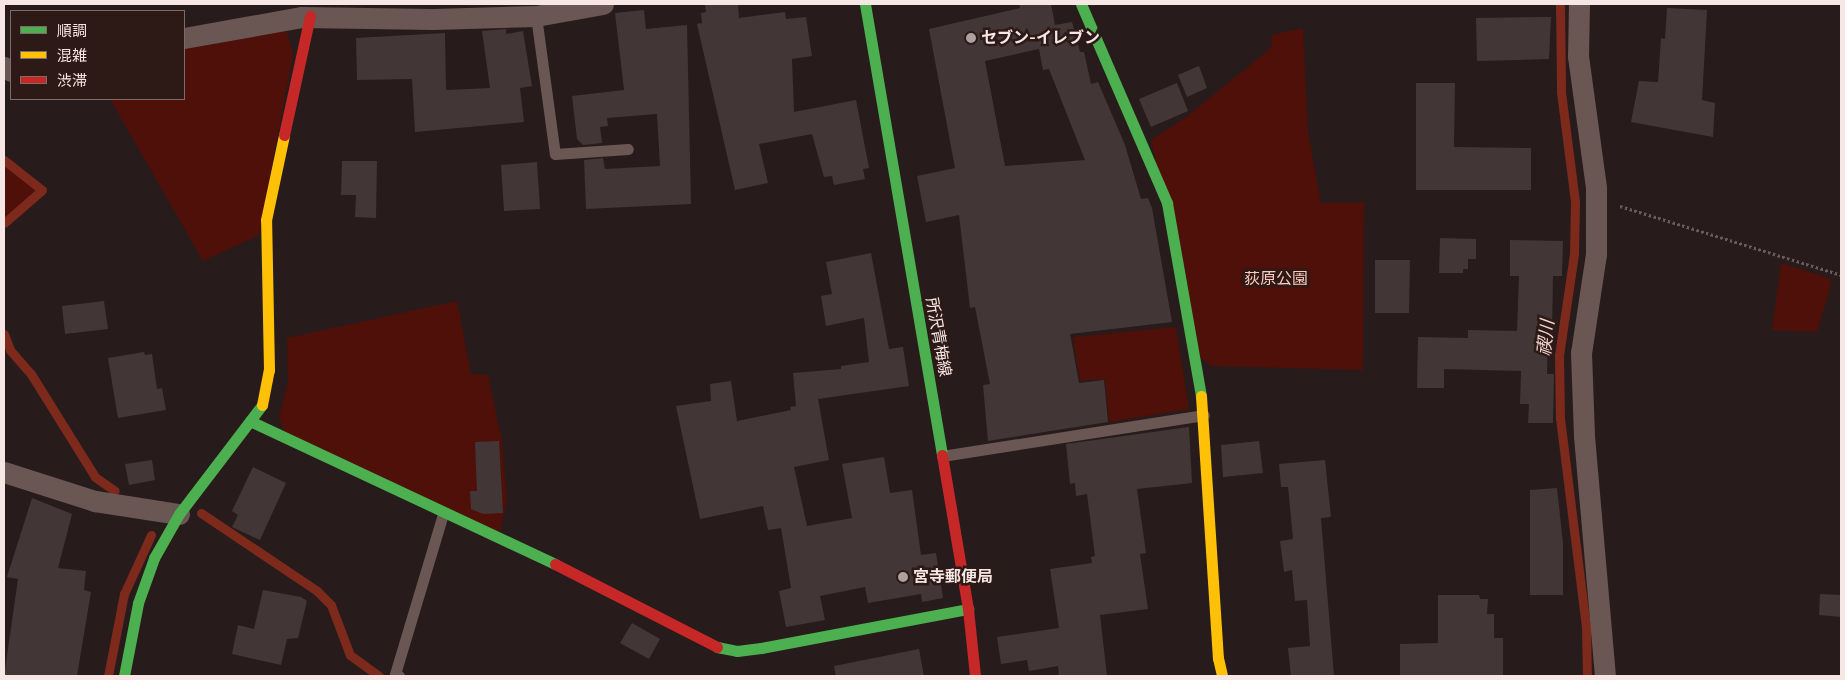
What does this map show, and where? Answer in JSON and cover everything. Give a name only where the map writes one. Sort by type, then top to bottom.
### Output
[{"type":"street","points":[[185,38],[304,12],[433,19],[536,16],[603,4]]},
{"type":"street","name":"所沢青梅線","points":[[865,4],[968,609],[975,676]]},
{"type":"street","points":[[1081,4],[1167,203],[1204,416],[1218,658],[1222,676]]},
{"type":"street","points":[[1579,4],[1578,56],[1596,188],[1596,254],[1581,353],[1584,436],[1605,676]]},
{"type":"street","points":[[124,676],[138,603],[154,558],[179,514],[263,404],[269,370],[266,220],[304,12]]},
{"type":"street","points":[[250,421],[443,514],[529,551],[712,646],[737,651],[761,648],[968,609]]},
{"type":"street","points":[[4,472],[95,502],[179,514]]},
{"type":"lane","points":[[536,16],[555,154],[628,149]]},
{"type":"lane","points":[[942,456],[1204,416]]},
{"type":"lane","points":[[398,676],[396,674],[443,514]]},
{"type":"path","points":[[1596,188],[1618,206],[1841,275]]},
{"type":"green space","name":"荻原公園","points":[[1303,28],[1308,132],[1321,203],[1364,202],[1363,370],[1211,366],[1201,358],[1151,140],[1185,118],[1271,48],[1272,35]]},
{"type":"green space","points":[[286,29],[293,54],[259,235],[203,261],[111,100],[185,100],[185,49]]},
{"type":"green space","points":[[4,164],[41,193],[4,223]]},
{"type":"green space","points":[[1781,263],[1829,278],[1831,285],[1817,332],[1772,330]]},
{"type":"green space","points":[[457,301],[471,374],[488,375],[502,441],[507,501],[499,533],[284,431],[279,417],[288,382],[287,338]]},
{"type":"green space","points":[[1176,327],[1189,409],[1109,422],[1105,379],[1080,381],[1073,337]]},
{"type":"building","points":[[705,4],[738,4],[739,18],[785,12],[786,19],[806,17],[812,56],[792,59],[794,112],[856,100],[869,168],[863,169],[865,179],[834,185],[832,176],[824,177],[812,134],[759,144],[768,183],[735,190],[697,24],[702,23],[701,13],[706,12]]},
{"type":"building","points":[[1019,4],[1051,4],[1055,25],[1072,22],[1080,52],[1084,52],[1091,84],[1098,82],[1125,145],[1141,199],[1148,198],[1152,208],[1172,322],[1070,334],[1079,383],[1104,380],[1108,422],[988,441],[983,385],[990,384],[975,307],[970,308],[959,215],[926,222],[917,176],[955,168],[929,29],[1020,8]],"holes":[[[1039,49],[1043,70],[1049,69],[1085,160],[1005,166],[985,61]]]},
{"type":"building","points":[[1667,8],[1707,10],[1702,100],[1715,103],[1713,137],[1631,122],[1639,81],[1658,82],[1661,38],[1665,39]]},
{"type":"building","points":[[644,10],[646,29],[687,25],[691,204],[586,209],[584,160],[603,158],[605,169],[660,166],[657,114],[607,118],[608,126],[600,127],[602,143],[583,145],[577,139],[572,96],[624,90],[615,13]]},
{"type":"building","points":[[1551,17],[1549,59],[1477,61],[1476,18]]},
{"type":"building","points":[[506,29],[506,34],[523,31],[532,86],[520,88],[524,122],[415,132],[412,79],[357,80],[356,38],[445,33],[446,90],[490,88],[482,31]]},
{"type":"building","points":[[1199,66],[1207,88],[1187,97],[1178,75]]},
{"type":"building","points":[[1177,83],[1188,111],[1151,127],[1139,99]]},
{"type":"building","points":[[1416,83],[1455,83],[1454,147],[1531,148],[1531,190],[1416,190]]},
{"type":"building","points":[[342,161],[377,161],[376,218],[355,217],[356,195],[341,195]]},
{"type":"building","points":[[537,162],[540,209],[504,211],[501,165]]},
{"type":"building","points":[[1440,238],[1476,239],[1476,259],[1468,259],[1468,269],[1463,269],[1463,273],[1439,273]]},
{"type":"building","points":[[1510,240],[1563,241],[1562,276],[1553,276],[1552,331],[1548,330],[1547,374],[1554,374],[1553,423],[1528,423],[1529,404],[1520,404],[1521,371],[1444,369],[1444,388],[1417,388],[1418,337],[1468,338],[1468,330],[1517,331],[1519,276],[1510,276]]},
{"type":"building","points":[[871,253],[889,349],[903,347],[909,386],[818,399],[829,460],[794,467],[807,526],[852,518],[842,464],[884,457],[890,493],[912,490],[921,555],[936,553],[943,598],[922,602],[921,594],[868,603],[865,587],[820,596],[825,620],[786,627],[779,591],[791,588],[781,528],[768,530],[763,506],[700,519],[676,406],[711,401],[710,384],[731,381],[737,421],[791,410],[790,407],[796,406],[793,373],[841,369],[841,366],[869,362],[864,318],[826,326],[821,296],[832,294],[826,262]]},
{"type":"building","points":[[1375,260],[1410,260],[1409,313],[1375,313]]},
{"type":"building","points":[[104,301],[108,329],[65,334],[62,306]]},
{"type":"building","points":[[144,352],[145,355],[152,354],[157,389],[162,388],[166,410],[118,418],[108,358]]},
{"type":"building","points":[[1189,427],[1192,483],[1137,489],[1146,553],[1140,554],[1148,609],[1100,615],[1107,676],[1059,676],[1058,666],[1029,671],[1027,660],[1001,664],[997,637],[1059,628],[1050,569],[1092,563],[1091,557],[1095,556],[1087,494],[1076,496],[1075,483],[1070,484],[1066,444]]},
{"type":"building","points":[[499,441],[503,513],[483,514],[471,509],[470,491],[477,491],[475,442]]},
{"type":"building","points":[[1259,441],[1263,473],[1223,477],[1221,445]]},
{"type":"building","points":[[152,460],[155,480],[129,485],[125,464]]},
{"type":"building","points":[[1325,460],[1331,517],[1321,518],[1334,676],[1291,676],[1288,648],[1310,646],[1307,600],[1295,601],[1292,570],[1284,572],[1280,541],[1293,539],[1288,487],[1281,487],[1279,464]]},
{"type":"building","points":[[253,467],[286,483],[260,540],[232,527],[238,515],[232,511]]},
{"type":"building","points":[[1557,488],[1563,543],[1563,595],[1530,595],[1530,490]]},
{"type":"building","points":[[32,498],[72,514],[58,568],[86,571],[84,590],[91,592],[77,676],[4,676],[18,579],[7,577]]},
{"type":"building","points":[[263,590],[301,597],[307,601],[298,638],[287,639],[281,665],[232,654],[238,625],[254,629]]},
{"type":"building","points":[[1820,594],[1841,595],[1841,617],[1819,615]]},
{"type":"building","points":[[1438,595],[1479,595],[1480,599],[1488,599],[1487,614],[1494,614],[1494,638],[1503,638],[1503,676],[1400,676],[1400,644],[1438,643]]},
{"type":"building","points":[[632,623],[660,639],[649,659],[620,643]]},
{"type":"building","points":[[919,649],[924,676],[836,676],[834,666]]},
{"type":"waterway","name":"禊川","points":[[1560,4],[1561,92],[1575,202],[1574,254],[1559,355],[1560,418],[1586,626],[1587,676]]},
{"type":"waterway","points":[[4,160],[42,190],[4,223]]},
{"type":"waterway","points":[[4,334],[10,350],[31,374],[95,477],[115,491]]},
{"type":"waterway","points":[[201,513],[317,591],[331,605],[350,655],[379,676]]},
{"type":"waterway","points":[[108,676],[124,594],[151,535]]},
{"type":"traffic: fast","points":[[865,4],[942,455]]},
{"type":"traffic: fast","points":[[1081,4],[1167,203],[1201,396]]},
{"type":"traffic: fast","points":[[124,676],[138,603],[154,558],[179,514],[262,405]]},
{"type":"traffic: fast","points":[[250,421],[555,564]]},
{"type":"traffic: fast","points":[[717,647],[737,651],[761,648],[968,609]]},
{"type":"traffic: slow","points":[[262,405],[269,370],[266,220],[284,135]]},
{"type":"traffic: slow","points":[[1201,396],[1218,658],[1222,676]]},
{"type":"traffic: jam","points":[[284,135],[310,16]]},
{"type":"traffic: jam","points":[[942,455],[968,609],[975,676]]},
{"type":"traffic: jam","points":[[555,564],[717,647]]},
{"type":"place","name":"セブン-イレブン","points":[[971,38]]},
{"type":"place","name":"宮寺郵便局","points":[[903,577]]}]
